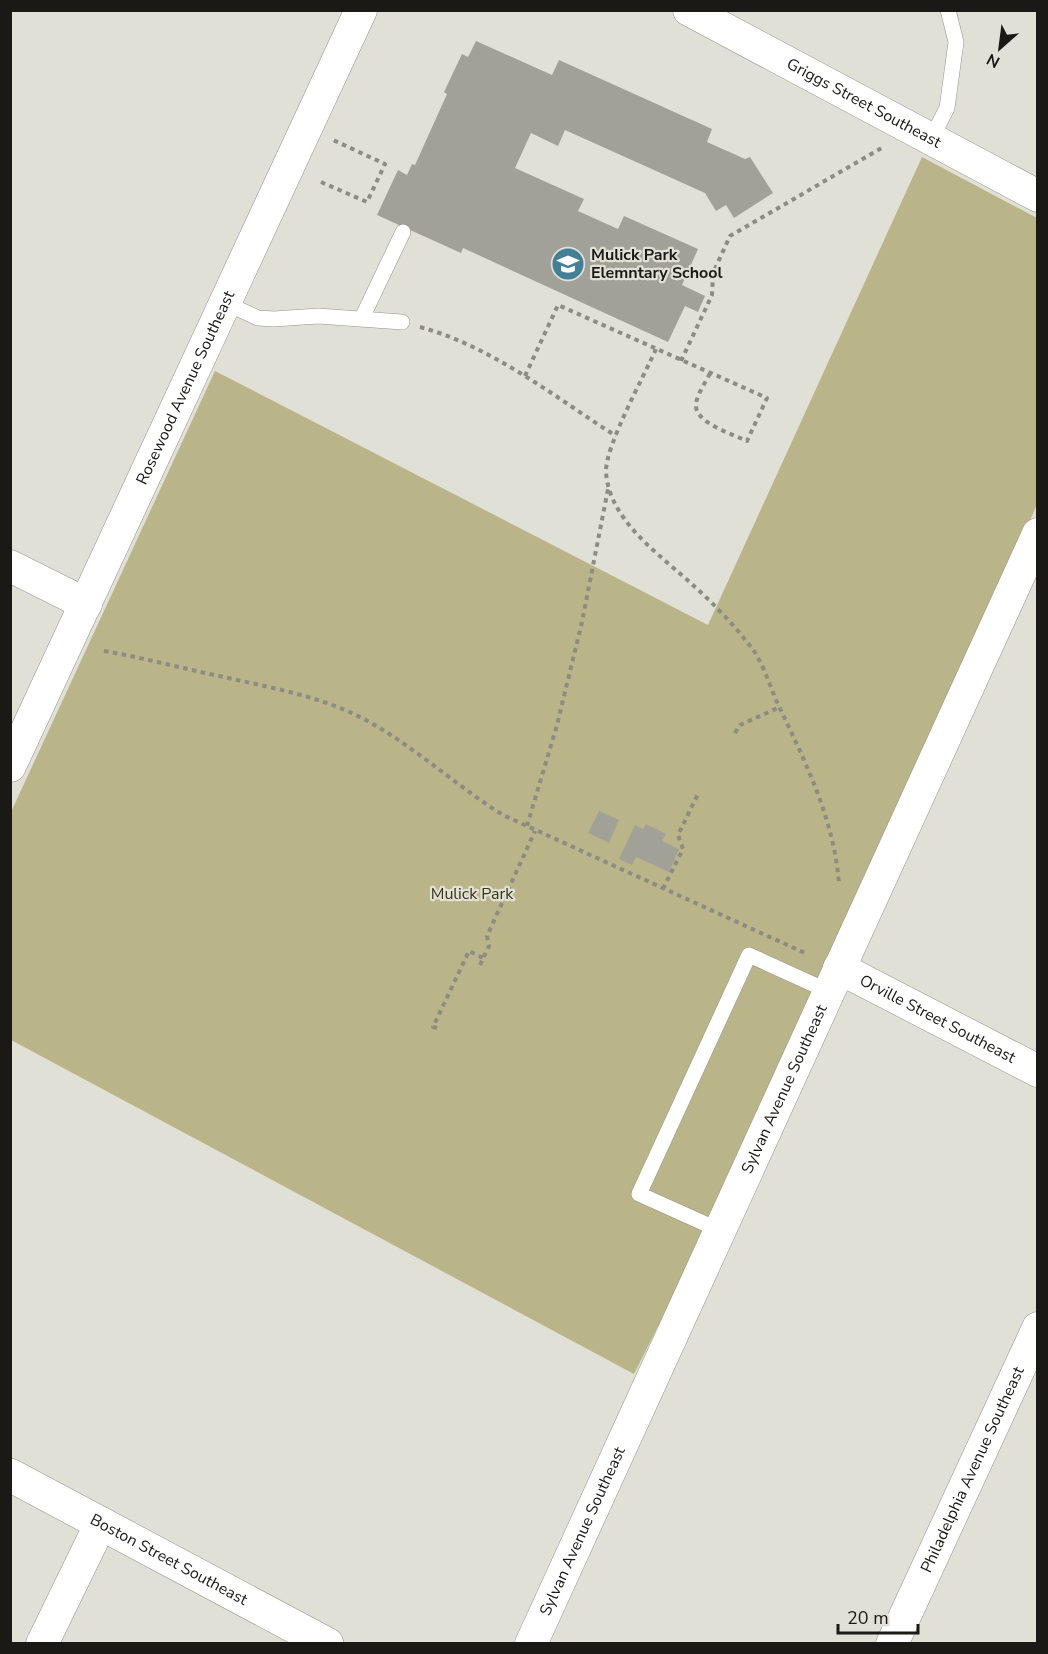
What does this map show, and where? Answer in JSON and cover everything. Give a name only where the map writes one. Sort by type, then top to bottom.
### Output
[{"type":"street","name":"Rosewood Avenue Southeast","points":[[10,766],[360,10]]},
{"type":"street","name":"Griggs Street Southeast","points":[[689,10],[1038,196]]},
{"type":"street","name":"Sylvan Avenue Southeast","points":[[531,1644],[1038,534]]},
{"type":"street","points":[[10,566],[86,604]]},
{"type":"street","name":"Orville Street Southeast","points":[[833,979],[1038,1071]]},
{"type":"street","name":"Philadelphia Avenue Southeast","points":[[892,1644],[1038,1328]]},
{"type":"street","name":"Boston Street Southeast","points":[[10,1475],[327,1644]]},
{"type":"street","points":[[42,1644],[101,1523]]},
{"type":"lane","points":[[931,139],[947,108],[956,42],[948,10]]},
{"type":"lane","points":[[362,318],[403,232]]},
{"type":"lane","points":[[225,303],[258,318],[362,318],[402,322]]},
{"type":"lane","points":[[719,1230],[639,1194],[749,955],[833,979]]},
{"type":"path","points":[[681,361],[712,295],[713,273],[730,236],[891,142],[901,124]]},
{"type":"path","points":[[306,128],[385,164],[367,202],[321,182]]},
{"type":"path","points":[[525,376],[558,305],[767,398],[747,441],[705,421],[698,414],[696,404],[710,373]]},
{"type":"path","points":[[402,322],[432,330],[465,343],[525,376],[616,436]]},
{"type":"path","points":[[656,349],[609,450],[606,470],[609,487],[617,507],[628,524],[698,589],[753,649],[813,780],[830,828],[837,857],[839,884]]},
{"type":"path","points":[[527,826],[557,725],[582,622],[609,487]]},
{"type":"path","points":[[104,651],[143,657],[272,687],[331,705],[363,719],[412,748],[474,797],[503,815],[807,954]]},
{"type":"path","points":[[735,733],[740,725],[780,707]]},
{"type":"path","points":[[663,889],[682,849],[678,835],[699,792]]},
{"type":"path","points":[[480,965],[489,946],[487,936],[535,831]]},
{"type":"path","points":[[437,1028],[433,1027],[469,951],[483,958]]},
{"type":"green space","name":"Mulick Park","points":[[922,157],[1037,218],[1037,504],[855,934],[634,1374],[11,1040],[11,812],[215,371],[708,625]]},
{"type":"building","points":[[476,41],[552,75],[559,60],[712,129],[707,142],[745,159],[750,157],[773,193],[734,218],[726,205],[716,211],[705,193],[565,130],[558,146],[531,133],[515,168],[584,199],[578,211],[618,229],[624,216],[698,249],[682,285],[705,296],[698,312],[685,306],[668,342],[463,248],[461,253],[377,215],[398,170],[407,175],[412,164],[415,165],[462,54],[468,57]]},
{"type":"building","points":[[599,811],[619,820],[609,843],[588,833]]},
{"type":"building","points":[[646,824],[666,834],[662,841],[679,849],[669,872],[636,857],[632,865],[619,859],[635,825],[643,829]]},
{"type":"place","name":"Mulick Park Elemntary School","points":[[568,264]]}]
